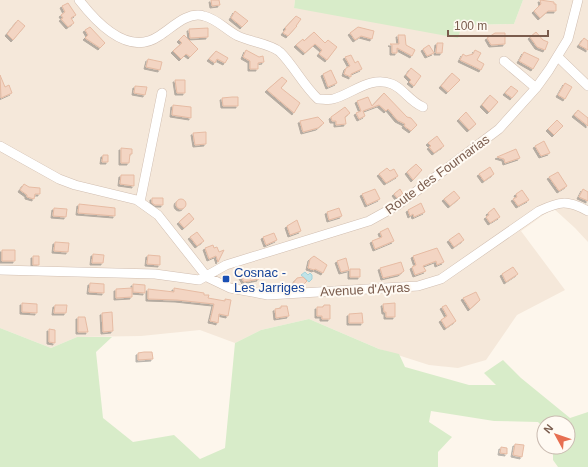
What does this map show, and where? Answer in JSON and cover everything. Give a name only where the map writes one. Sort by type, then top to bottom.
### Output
[{"type":"street","points":[[79,0],[104,28],[118,37],[144,41],[158,38],[180,20],[192,16],[203,15],[215,20],[236,35],[255,43],[272,46],[280,53],[308,90],[318,99],[333,99],[364,85],[381,81],[393,84],[413,103],[423,107]]},
{"type":"street","name":"Route des Fournarias","points":[[207,277],[212,271],[226,265],[369,221],[398,205],[499,129],[536,88],[558,57],[568,39],[578,0]]},
{"type":"street","points":[[558,57],[588,86]]},
{"type":"street","points":[[504,62],[536,88]]},
{"type":"street","points":[[140,202],[162,93]]},
{"type":"street","points":[[0,146],[59,179],[74,185],[137,200],[158,215],[207,277]]},
{"type":"street","name":"Avenue d'Ayras","points":[[0,270],[155,274],[199,280],[207,277],[230,288],[268,295],[418,286],[441,279],[539,211],[550,206],[560,203],[573,203],[588,211]]},
{"type":"shaded area","points":[[0,0],[295,0],[294,8],[462,25],[514,24],[523,0],[588,0],[588,242],[553,208],[521,231],[565,290],[517,315],[486,360],[458,368],[429,365],[379,349],[309,319],[261,330],[235,343],[200,330],[141,336],[77,337],[51,348],[0,328]]},
{"type":"green space","points":[[295,0],[523,0],[514,24],[462,25],[458,38],[294,8]]},
{"type":"green space","points":[[309,319],[379,349],[399,354],[405,367],[469,385],[496,385],[484,373],[503,360],[521,378],[566,415],[536,415],[536,422],[494,421],[431,411],[429,422],[452,437],[438,452],[438,467],[0,467],[0,328],[51,348],[77,337],[112,337],[96,352],[103,418],[133,442],[174,435],[200,459],[225,448],[235,343],[261,330]]},
{"type":"green space","points":[[588,412],[588,467],[558,467],[553,460],[553,455],[576,455],[576,416]]},
{"type":"water","points":[[305,272],[308,275],[310,273],[312,275],[312,279],[309,282],[301,275]]},
{"type":"building","points":[[211,0],[219,0],[220,5],[212,6]]},
{"type":"building","points":[[540,0],[554,2],[554,4],[556,4],[556,11],[548,11],[540,18],[534,11],[541,4]]},
{"type":"building","points":[[68,3],[76,15],[71,18],[74,23],[68,27],[61,19],[63,18],[61,15],[65,12],[62,6]]},
{"type":"building","points":[[235,11],[248,21],[242,27],[231,18]]},
{"type":"building","points":[[296,16],[301,19],[288,36],[283,33],[286,29],[285,28]]},
{"type":"building","points":[[18,20],[25,26],[13,40],[7,34]]},
{"type":"building","points":[[90,27],[105,43],[100,48],[85,38],[88,35],[85,30]]},
{"type":"building","points":[[358,27],[374,31],[372,39],[361,36],[355,40],[350,33]]},
{"type":"building","points":[[208,28],[208,37],[190,38],[189,29]]},
{"type":"building","points":[[314,32],[325,43],[328,40],[337,47],[327,60],[319,54],[322,50],[315,44],[305,53],[296,45],[303,39],[304,41]]},
{"type":"building","points":[[536,32],[543,40],[548,42],[545,50],[537,47],[530,37]]},
{"type":"building","points":[[495,33],[505,33],[505,44],[491,45],[487,38]]},
{"type":"building","points":[[184,35],[198,49],[190,57],[186,54],[181,59],[173,51],[182,43],[179,40]]},
{"type":"building","points":[[398,35],[405,35],[406,45],[415,50],[412,56],[397,48],[397,53],[392,53],[392,45],[390,44],[399,44]]},
{"type":"building","points":[[584,38],[588,41],[588,50],[579,45]]},
{"type":"building","points":[[437,43],[443,43],[442,53],[436,53]]},
{"type":"building","points":[[429,45],[434,53],[427,56],[423,49]]},
{"type":"building","points":[[246,50],[259,57],[263,56],[264,62],[258,63],[258,69],[250,69],[250,61],[243,57]]},
{"type":"building","points":[[475,50],[481,53],[477,60],[484,64],[481,70],[460,60],[463,54],[466,56],[473,54]]},
{"type":"building","points":[[216,51],[228,58],[225,63],[217,59],[215,63],[209,59]]},
{"type":"building","points":[[524,52],[539,59],[533,69],[519,61]]},
{"type":"building","points":[[351,55],[355,63],[358,61],[362,69],[351,74],[351,77],[344,74],[346,68],[350,66],[345,57]]},
{"type":"building","points":[[148,59],[162,62],[160,70],[146,67]]},
{"type":"building","points":[[411,68],[421,76],[414,86],[409,82],[411,80],[406,75]]},
{"type":"building","points":[[331,70],[337,83],[328,87],[323,74]]},
{"type":"building","points":[[452,73],[460,80],[448,92],[441,86]]},
{"type":"building","points":[[0,75],[5,87],[9,85],[12,93],[1,98]]},
{"type":"building","points":[[282,77],[287,81],[281,88],[300,103],[294,113],[267,90]]},
{"type":"building","points":[[175,80],[185,80],[185,93],[177,93]]},
{"type":"building","points":[[565,83],[572,87],[565,99],[558,95]]},
{"type":"building","points":[[135,86],[147,87],[145,95],[134,93]]},
{"type":"building","points":[[511,86],[518,91],[512,98],[505,93]]},
{"type":"building","points":[[384,93],[407,117],[411,118],[417,125],[411,131],[404,126],[405,124],[397,120],[388,109],[386,111],[379,105],[363,111],[365,116],[359,119],[356,113],[361,111],[357,101],[368,97],[372,106]]},
{"type":"building","points":[[490,95],[498,102],[489,112],[482,105]]},
{"type":"building","points":[[238,97],[238,106],[223,106],[222,98]]},
{"type":"building","points":[[173,105],[191,107],[191,118],[172,115]]},
{"type":"building","points":[[345,107],[350,113],[345,117],[346,124],[336,125],[336,121],[332,121],[331,117]]},
{"type":"building","points":[[578,110],[588,118],[588,126],[574,115]]},
{"type":"building","points":[[466,112],[476,124],[469,130],[459,119]]},
{"type":"building","points":[[318,117],[324,123],[318,128],[303,132],[300,121]]},
{"type":"building","points":[[557,120],[563,126],[554,135],[548,129]]},
{"type":"building","points":[[206,132],[206,144],[195,145],[193,133]]},
{"type":"building","points":[[437,136],[444,146],[434,153],[429,147],[431,146],[428,143]]},
{"type":"building","points":[[544,141],[550,153],[541,156],[535,146]]},
{"type":"building","points":[[121,148],[132,149],[129,163],[121,163]]},
{"type":"building","points":[[516,149],[520,158],[505,163],[504,159],[497,157]]},
{"type":"building","points":[[103,155],[108,155],[108,162],[102,162]]},
{"type":"building","points":[[416,164],[422,170],[413,180],[407,172]]},
{"type":"building","points":[[490,167],[494,174],[484,181],[479,174]]},
{"type":"building","points":[[387,168],[390,171],[394,169],[398,176],[386,183],[379,174]]},
{"type":"building","points":[[558,172],[567,186],[559,191],[549,177]]},
{"type":"building","points":[[121,175],[134,175],[134,186],[120,184]]},
{"type":"building","points":[[24,184],[29,187],[40,188],[40,194],[35,194],[34,199],[27,197],[27,195],[20,190]]},
{"type":"building","points":[[375,189],[380,199],[367,205],[362,194]]},
{"type":"building","points":[[400,189],[403,194],[397,198],[394,194]]},
{"type":"building","points":[[583,189],[588,192],[588,201],[579,197]]},
{"type":"building","points":[[522,190],[529,200],[518,206],[513,199],[517,197],[516,194]]},
{"type":"building","points":[[454,191],[460,198],[450,206],[444,199]]},
{"type":"building","points":[[152,198],[163,198],[163,205],[155,205],[152,203]]},
{"type":"building","points":[[179,199],[183,199],[185,200],[185,208],[179,209],[176,206],[176,202]]},
{"type":"building","points":[[421,203],[425,212],[414,217],[413,214],[410,216],[408,210]]},
{"type":"building","points":[[79,204],[115,208],[115,216],[78,213]]},
{"type":"building","points":[[54,208],[67,209],[66,217],[53,216]]},
{"type":"building","points":[[339,208],[342,216],[329,220],[327,212]]},
{"type":"building","points":[[494,208],[500,217],[490,223],[486,217]]},
{"type":"building","points":[[189,213],[194,219],[184,228],[179,222]]},
{"type":"building","points":[[297,220],[301,231],[290,235],[287,226]]},
{"type":"building","points":[[388,228],[394,241],[375,249],[372,241],[382,237],[380,232]]},
{"type":"building","points":[[197,232],[204,241],[197,246],[190,237]]},
{"type":"building","points":[[274,233],[277,240],[266,245],[263,237]]},
{"type":"building","points":[[459,233],[464,240],[454,247],[449,240]]},
{"type":"building","points":[[55,242],[69,243],[68,252],[54,251]]},
{"type":"building","points":[[213,245],[214,248],[217,247],[219,252],[224,250],[218,262],[216,256],[209,259],[205,248]]},
{"type":"building","points":[[437,248],[444,262],[437,265],[436,261],[423,266],[426,271],[415,275],[412,267],[416,265],[413,256]]},
{"type":"building","points":[[2,250],[15,250],[15,261],[2,261]]},
{"type":"building","points":[[93,254],[104,255],[103,263],[92,263]]},
{"type":"building","points":[[148,255],[160,256],[160,265],[147,264]]},
{"type":"building","points":[[33,256],[39,256],[39,265],[33,265]]},
{"type":"building","points":[[314,256],[327,265],[323,273],[315,269],[308,268],[310,259]]},
{"type":"building","points":[[346,258],[349,270],[341,272],[337,261]]},
{"type":"building","points":[[401,262],[404,271],[400,274],[383,278],[380,268]]},
{"type":"building","points":[[513,267],[518,274],[506,282],[502,274]]},
{"type":"building","points":[[350,269],[360,269],[360,277],[350,277]]},
{"type":"building","points":[[258,271],[259,279],[244,282],[241,277],[247,272]]},
{"type":"building","points":[[303,277],[307,281],[304,284],[292,285],[297,278]]},
{"type":"building","points":[[90,283],[104,284],[104,293],[89,292]]},
{"type":"building","points":[[133,284],[145,285],[145,293],[133,292]]},
{"type":"building","points":[[132,288],[132,297],[116,298],[116,289]]},
{"type":"building","points":[[174,288],[204,293],[204,295],[209,295],[208,298],[225,301],[225,299],[231,300],[228,316],[219,314],[218,323],[210,321],[214,304],[148,299],[148,289],[174,292]]},
{"type":"building","points":[[476,292],[480,300],[470,309],[463,298]]},
{"type":"building","points":[[22,303],[37,304],[37,313],[22,312]]},
{"type":"building","points":[[395,303],[395,317],[386,317],[383,304]]},
{"type":"building","points":[[55,305],[67,305],[66,313],[54,313]]},
{"type":"building","points":[[324,305],[330,305],[330,319],[322,319],[322,316],[317,316],[317,307],[323,307]]},
{"type":"building","points":[[446,305],[456,321],[446,328],[441,320],[447,316],[442,307]]},
{"type":"building","points":[[281,306],[287,306],[289,316],[276,318],[275,309],[281,308]]},
{"type":"building","points":[[112,312],[113,331],[103,332],[102,313]]},
{"type":"building","points":[[362,313],[363,323],[349,323],[349,314]]},
{"type":"building","points":[[78,317],[85,317],[88,332],[78,332]]},
{"type":"building","points":[[49,329],[55,330],[55,343],[49,342]]},
{"type":"building","points":[[152,352],[153,359],[138,360],[138,353]]},
{"type":"building","points":[[515,444],[524,445],[522,457],[513,455]]},
{"type":"building","points":[[501,447],[507,448],[507,454],[500,453]]},
{"type":"place","name":"Cosnac - Les Jarriges","points":[[226,279]]}]
